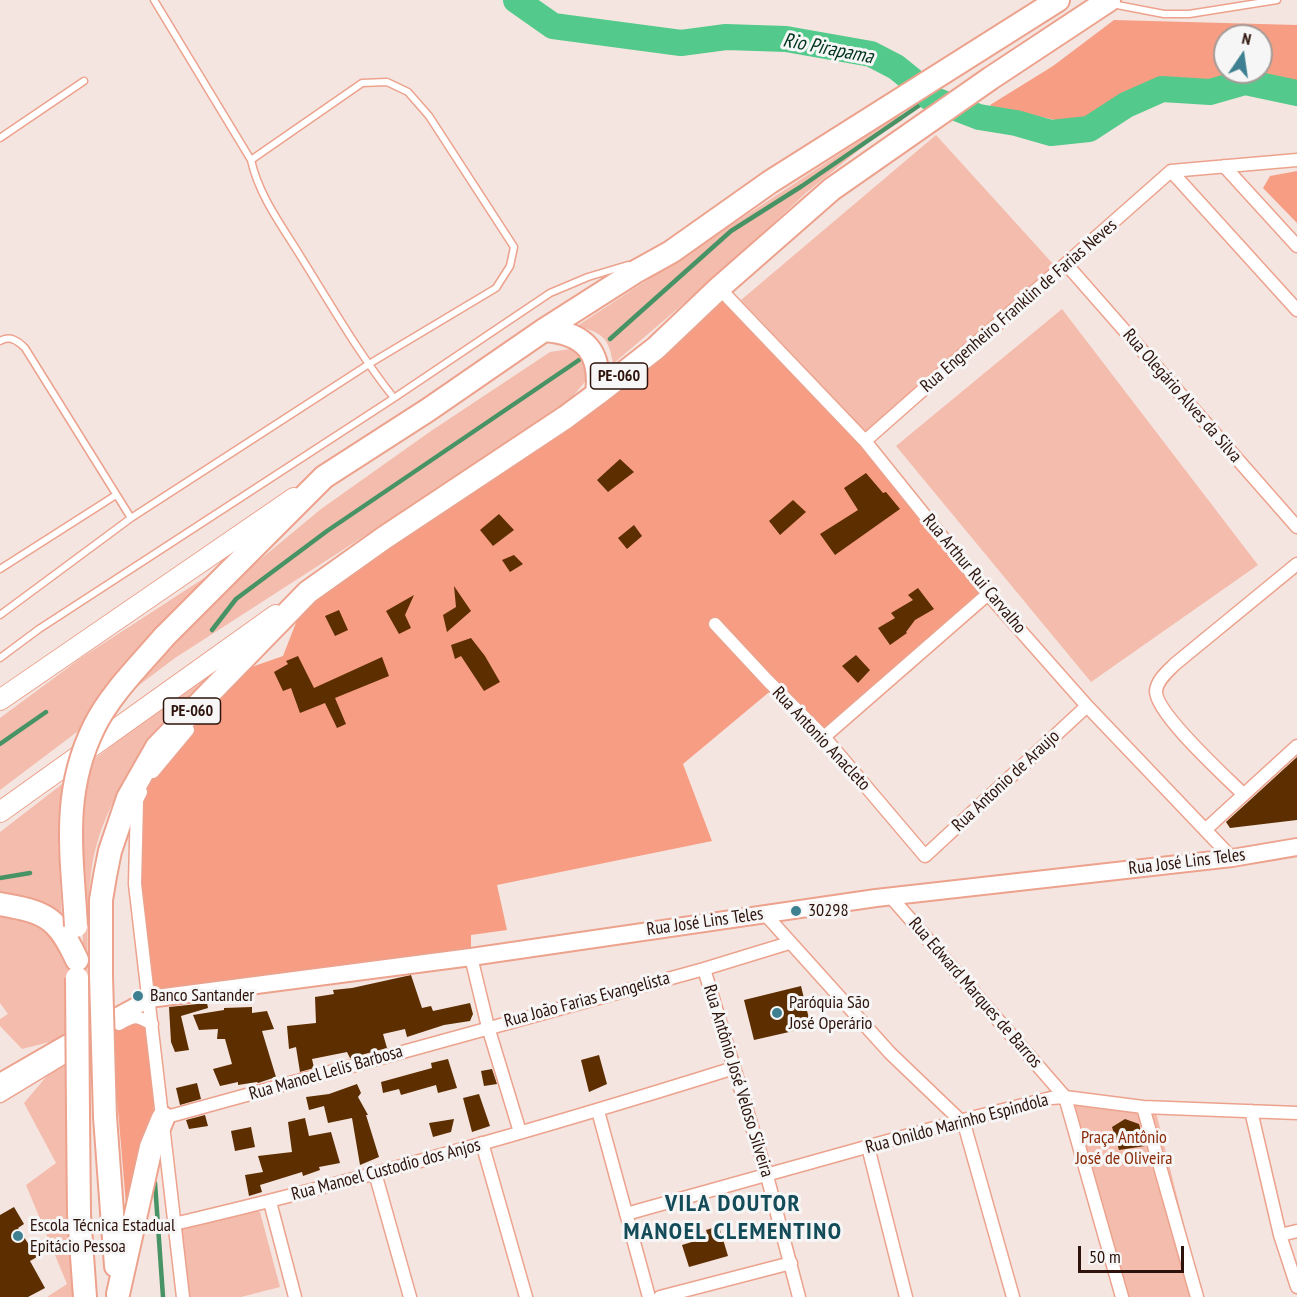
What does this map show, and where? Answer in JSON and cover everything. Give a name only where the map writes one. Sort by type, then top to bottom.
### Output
[{"type":"highway","name":"PE-060","points":[[118,1296],[105,1117],[101,900],[110,851],[122,810],[157,747],[308,592],[597,394],[656,348],[832,189],[909,134],[1108,1]]},
{"type":"highway","points":[[85,1297],[79,1215],[77,969],[70,827],[76,773],[94,725],[123,684],[164,637],[324,477],[428,410],[544,330],[671,252],[770,182],[1027,21],[1047,3]]},
{"type":"highway","points":[[544,330],[570,334],[590,350],[599,369],[597,394]]},
{"type":"highway","points":[[0,904],[33,911],[48,917],[65,935],[77,969]]},
{"type":"highway","points":[[118,1296],[151,1147],[164,1118]]},
{"type":"main road","points":[[0,700],[324,477]]},
{"type":"main road","points":[[0,812],[308,592]]},
{"type":"street","points":[[1171,171],[1297,160]]},
{"type":"street","points":[[1224,166],[1297,246]]},
{"type":"street","points":[[1171,171],[1297,310]]},
{"type":"street","name":"Rua Engenheiro Franklin de Farias Neves","points":[[866,441],[1171,171]]},
{"type":"street","name":"Rua Olegário Alves da Silva","points":[[1067,265],[1297,527]]},
{"type":"street","name":"Rua Arthur Rui Carvalho","points":[[720,288],[866,441],[988,594],[1087,706],[1232,858]]},
{"type":"street","points":[[1243,794],[1174,724],[1158,702],[1156,691],[1159,682],[1174,664],[1297,564]]},
{"type":"street","points":[[824,737],[988,594]]},
{"type":"street","name":"Rua Antonio Anacleto","points":[[715,624],[824,737],[925,856]]},
{"type":"street","points":[[183,1297],[135,884],[137,801],[147,779],[196,719],[226,676]]},
{"type":"street","name":"Rua Antonio de Araujo","points":[[925,856],[1087,706]]},
{"type":"street","points":[[1205,830],[1297,746]]},
{"type":"street","name":"Rua José Lins Teles","points":[[0,1082],[85,1032],[149,999],[471,957],[890,896],[1232,858],[1297,847]]},
{"type":"street","name":"Rua Edward Marques de Barros","points":[[890,896],[1065,1097],[1122,1297]]},
{"type":"street","points":[[764,913],[890,1053],[962,1120],[1013,1297]]},
{"type":"street","name":"Rua João Farias Evangelista","points":[[488,1027],[704,969],[789,943]]},
{"type":"street","points":[[471,957],[488,1027],[520,1132]]},
{"type":"street","name":"Rua Antônio José Veloso Silveira","points":[[704,969],[767,1176],[799,1297]]},
{"type":"street","points":[[0,1096],[132,1017],[138,1016],[152,1024]]},
{"type":"street","name":"Rua Manoel Lelis Barbosa","points":[[164,1118],[488,1027]]},
{"type":"street","name":"Rua Manoel Custodio dos Anjos","points":[[174,1224],[270,1202],[598,1111],[734,1068]]},
{"type":"street","name":"Rua Onildo Marinho Espindola","points":[[626,1214],[1033,1101],[1065,1097],[1143,1107],[1297,1113]]},
{"type":"street","points":[[1143,1107],[1197,1297]]},
{"type":"street","points":[[598,1111],[649,1297]]},
{"type":"street","points":[[1251,1111],[1280,1235],[1297,1287]]},
{"type":"street","points":[[482,1143],[526,1297]]},
{"type":"street","points":[[868,1147],[906,1297]]},
{"type":"street","points":[[375,1173],[410,1297]]},
{"type":"street","points":[[270,1202],[295,1297]]},
{"type":"street","points":[[1280,1235],[1297,1230]]},
{"type":"street","points":[[660,1297],[790,1263]]},
{"type":"lane","points":[[154,0],[251,160],[255,177],[267,202],[349,334],[394,398]]},
{"type":"lane","points":[[1108,1],[1164,14],[1190,14],[1277,0]]},
{"type":"lane","points":[[0,138],[84,81]]},
{"type":"lane","points":[[0,615],[131,518],[369,364],[496,288],[510,266],[514,247],[429,116],[408,92],[387,82],[363,83],[251,160]]},
{"type":"lane","points":[[1,656],[550,293],[588,277],[671,252]]},
{"type":"lane","points":[[0,341],[11,339],[25,348],[131,518]]},
{"type":"lane","points":[[0,569],[116,495]]},
{"type":"lane","points":[[143,592],[177,578]]},
{"type":"lane","points":[[77,647],[108,617]]},
{"type":"green space","points":[[899,115],[903,120],[870,141],[807,192],[724,269],[613,364],[609,348],[603,337],[577,326]]},
{"type":"green space","points":[[936,135],[1054,265],[866,432],[741,300]]},
{"type":"green space","points":[[1062,309],[1258,565],[1091,682],[896,446]]},
{"type":"green space","points":[[577,348],[584,354],[588,378],[574,395],[529,430],[175,658],[0,790],[0,718],[81,658],[215,571],[139,651],[170,650],[198,618],[245,572],[321,509],[431,431],[550,352]]},
{"type":"green space","points":[[223,660],[140,758],[108,813],[98,842],[89,889],[88,997],[84,966],[78,835],[58,836],[62,923],[0,896],[0,832]]},
{"type":"green space","points":[[0,908],[77,939],[77,1035],[22,1049],[0,1026],[0,1019],[8,1014],[0,1003]]},
{"type":"green space","points":[[63,1057],[77,1061],[92,1297],[47,1297],[67,1284],[26,1185],[56,1163],[24,1103]]},
{"type":"green space","name":"Praça Antônio José de Oliveira","points":[[1069,1098],[1155,1108],[1202,1297],[1125,1297]]},
{"type":"green space","points":[[251,1209],[260,1212],[280,1287],[241,1297],[188,1297],[181,1231],[183,1227]]},
{"type":"shaded area","points":[[1114,20],[1260,24],[1213,24],[1213,80],[1172,79],[1148,82],[1120,101],[1080,123],[1032,115],[1003,115],[990,105],[1053,66]]},
{"type":"shaded area","points":[[1273,24],[1297,25],[1297,84],[1273,80]]},
{"type":"shaded area","points":[[1297,171],[1297,223],[1263,188],[1270,176]]},
{"type":"shaded area","points":[[719,288],[865,441],[987,595],[825,736],[774,688],[683,764],[712,841],[497,885],[507,930],[471,935],[471,957],[149,999],[139,883],[144,810],[110,851],[122,810],[226,676],[283,656],[308,592],[465,485]]},
{"type":"shaded area","points":[[146,1006],[155,1100],[127,1216],[113,1051],[113,1020]]},
{"type":"building","points":[[620,459],[634,472],[608,492],[597,480]]},
{"type":"building","points":[[866,473],[900,509],[835,555],[820,534],[858,510],[844,488]]},
{"type":"building","points":[[793,500],[806,512],[780,535],[769,521]]},
{"type":"building","points":[[499,514],[514,530],[493,546],[480,530]]},
{"type":"building","points":[[634,525],[642,536],[627,549],[618,538]]},
{"type":"building","points":[[514,555],[523,564],[510,572],[502,560]]},
{"type":"building","points":[[454,586],[471,611],[447,632],[443,615],[456,607]]},
{"type":"building","points":[[918,588],[934,609],[915,620],[907,633],[890,645],[878,628],[895,618],[891,613],[913,600],[908,595]]},
{"type":"building","points":[[414,595],[405,615],[411,628],[399,634],[386,611]]},
{"type":"building","points":[[339,610],[348,630],[335,636],[325,616]]},
{"type":"building","points":[[471,638],[500,682],[484,691],[461,656],[455,659],[451,645]]},
{"type":"building","points":[[856,655],[870,670],[858,683],[842,666]]},
{"type":"building","points":[[298,656],[314,688],[382,657],[389,676],[335,698],[346,724],[337,728],[325,703],[300,713],[291,688],[283,691],[274,672],[288,664],[286,661]]},
{"type":"building","points":[[1297,757],[1297,820],[1230,828],[1226,822]]},
{"type":"building","points":[[411,975],[422,1008],[431,1006],[433,1011],[470,1003],[473,1014],[470,1021],[444,1025],[407,1037],[405,1029],[383,1034],[387,1048],[350,1058],[347,1052],[312,1059],[314,1068],[300,1072],[296,1047],[289,1049],[287,1026],[316,1023],[315,997],[334,994],[333,990]]},
{"type":"building","name":"Paróquia São José Operário","points":[[801,986],[811,1027],[754,1040],[744,1000]]},
{"type":"building","points":[[207,1003],[208,1008],[181,1016],[189,1050],[175,1052],[171,1042],[169,1007]]},
{"type":"building","points":[[252,1007],[252,1013],[267,1011],[274,1029],[262,1031],[276,1077],[258,1083],[238,1085],[238,1082],[220,1086],[213,1069],[232,1064],[225,1039],[217,1039],[218,1029],[199,1030],[193,1015],[224,1010],[224,1008]]},
{"type":"building","points":[[599,1055],[607,1084],[589,1092],[581,1060]]},
{"type":"building","points":[[448,1059],[457,1088],[438,1093],[436,1085],[401,1095],[399,1089],[383,1093],[381,1082],[432,1068],[431,1063]]},
{"type":"building","points":[[492,1069],[497,1084],[484,1086],[481,1071]]},
{"type":"building","points":[[197,1083],[201,1099],[180,1105],[176,1088]]},
{"type":"building","points":[[357,1084],[361,1093],[358,1097],[368,1115],[366,1115],[379,1157],[360,1165],[352,1118],[328,1123],[324,1106],[309,1110],[306,1097],[329,1094]]},
{"type":"building","points":[[479,1094],[490,1126],[472,1132],[463,1098]]},
{"type":"building","points":[[205,1115],[208,1126],[189,1129],[186,1120]]},
{"type":"building","points":[[305,1118],[309,1136],[331,1132],[340,1163],[319,1167],[320,1170],[303,1176],[302,1172],[260,1185],[262,1192],[249,1196],[245,1175],[263,1172],[258,1156],[292,1152],[288,1122]]},
{"type":"building","points":[[454,1119],[451,1132],[433,1137],[429,1123]]},
{"type":"building","points":[[1125,1119],[1139,1124],[1145,1146],[1119,1150],[1112,1127]]},
{"type":"building","points":[[251,1127],[255,1147],[235,1151],[231,1131]]},
{"type":"building","points":[[14,1207],[24,1224],[18,1228],[37,1257],[30,1261],[45,1288],[28,1297],[0,1297],[0,1215]]},
{"type":"building","points":[[719,1226],[728,1256],[689,1267],[682,1245],[708,1237],[706,1230]]},
{"type":"waterway","name":"Rio Pirapama","points":[[516,0],[553,26],[681,43],[726,37],[786,39],[871,54],[896,67],[922,88],[930,98],[979,117],[1016,123],[1051,133],[1089,129],[1126,105],[1162,89],[1210,92],[1245,82],[1297,93]]},
{"type":"waterway","points":[[610,339],[731,231],[802,186],[930,98]]},
{"type":"waterway","points":[[212,630],[236,599],[327,531],[579,360]]},
{"type":"waterway","points":[[0,744],[46,712]]},
{"type":"waterway","points":[[0,878],[30,873]]},
{"type":"waterway","points":[[155,1183],[163,1297]]},
{"type":"place","name":"30298","points":[[796,911]]},
{"type":"place","name":"Banco Santander","points":[[138,996]]},
{"type":"place","name":"Paróquia São José Operário","points":[[777,1013]]},
{"type":"place","name":"Escola Técnica Estadual Epitácio Pessoa","points":[[18,1236]]},
{"type":"district","name":"VILA DOUTOR MANOEL CLEMENTINO","points":[[733,1218]]}]
